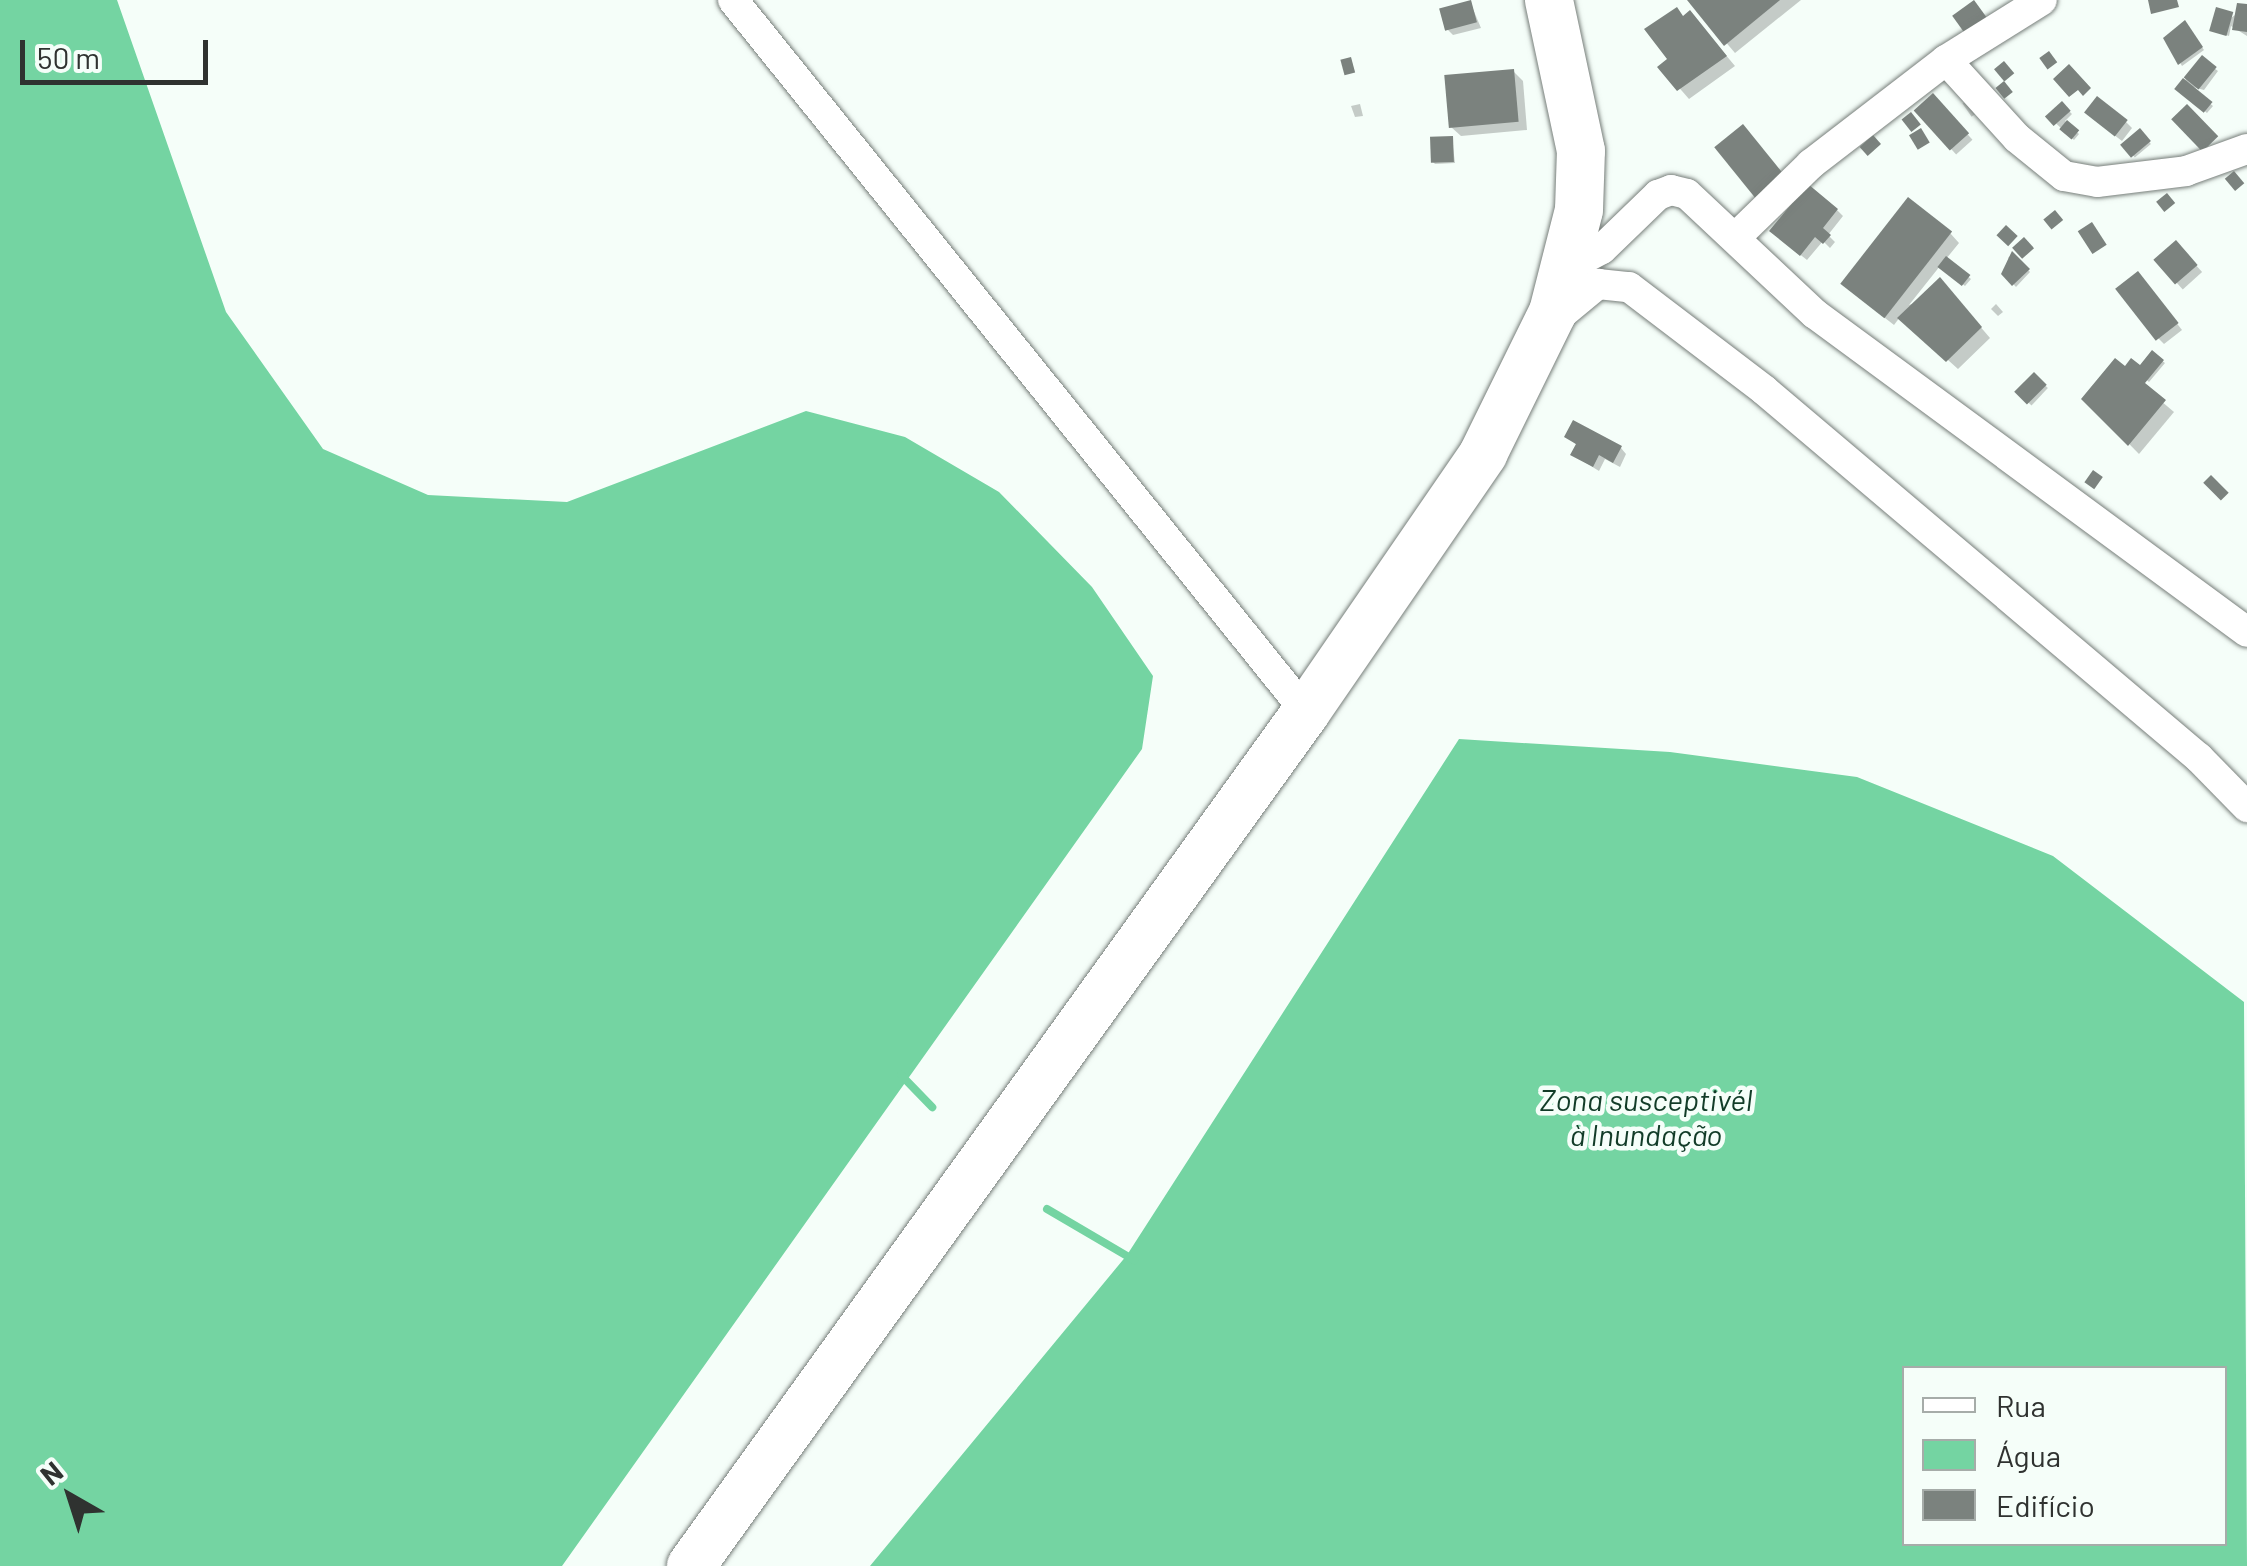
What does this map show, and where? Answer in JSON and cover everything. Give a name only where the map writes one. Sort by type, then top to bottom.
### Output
[{"type":"main road","points":[[691,1566],[1306,712],[1483,454],[1546,327],[1568,267],[1582,151],[1548,0]]},
{"type":"street","points":[[733,0],[1306,712]]},
{"type":"street","points":[[1737,236],[1811,164],[1946,60],[2042,0]]},
{"type":"street","points":[[1946,60],[2017,138],[2064,176],[2096,182],[2186,171],[2247,149]]},
{"type":"street","points":[[1568,267],[1602,249],[1671,190],[1687,194],[1737,236],[1814,314],[2247,632]]},
{"type":"street","points":[[1546,327],[1598,284],[1629,287],[1764,390],[2200,758],[2247,807]]},
{"type":"water","points":[[0,0],[117,0],[226,312],[323,449],[428,495],[567,502],[806,411],[905,437],[999,492],[1092,587],[1153,676],[1142,749],[562,1566],[0,1566]]},
{"type":"water","name":"Zona susceptivél à Inundação","points":[[1459,739],[1670,752],[1857,777],[2053,856],[2244,1002],[2247,1566],[870,1566],[1127,1255]]},
{"type":"building","points":[[1471,0],[1477,22],[1445,31],[1439,9]]},
{"type":"building","points":[[1687,0],[1780,0],[1724,46]]},
{"type":"building","points":[[1974,0],[1989,21],[1967,37],[1952,16]]},
{"type":"building","points":[[2148,0],[2177,0],[2179,7],[2151,14]]},
{"type":"building","points":[[2237,3],[2247,4],[2247,32],[2232,30]]},
{"type":"building","points":[[1677,7],[1683,16],[1690,10],[1727,56],[1677,91],[1657,67],[1667,59],[1644,29]]},
{"type":"building","points":[[2216,7],[2233,12],[2226,36],[2209,31]]},
{"type":"building","points":[[2185,20],[2203,47],[2178,65],[2163,38]]},
{"type":"building","points":[[2049,51],[2057,62],[2048,69],[2039,58]]},
{"type":"building","points":[[2202,55],[2217,67],[2199,89],[2184,78]]},
{"type":"building","points":[[1351,57],[1355,72],[1345,75],[1340,60]]},
{"type":"building","points":[[2004,61],[2014,73],[2004,82],[1994,69]]},
{"type":"building","points":[[2069,64],[2091,88],[2083,96],[2078,90],[2069,97],[2053,79]]},
{"type":"building","points":[[1514,69],[1519,122],[1449,128],[1444,75]]},
{"type":"building","points":[[2183,78],[2213,102],[2204,113],[2174,89]]},
{"type":"building","points":[[2004,81],[2013,92],[2004,99],[1995,88]]},
{"type":"building","points":[[1933,93],[1969,133],[1950,151],[1914,110]]},
{"type":"building","points":[[2097,96],[2128,120],[2115,137],[2084,113]]},
{"type":"building","points":[[2062,101],[2071,111],[2054,126],[2045,116]]},
{"type":"building","points":[[2187,104],[2218,136],[2202,152],[2171,119]]},
{"type":"building","points":[[1911,112],[1921,125],[1911,132],[1902,119]]},
{"type":"building","points":[[2067,120],[2079,130],[2072,139],[2059,129]]},
{"type":"building","points":[[1743,124],[1788,179],[1759,202],[1714,147]]},
{"type":"building","points":[[1921,128],[1930,143],[1918,150],[1909,135]]},
{"type":"building","points":[[2140,128],[2151,141],[2131,158],[2120,145]]},
{"type":"building","points":[[1873,135],[1881,144],[1868,156],[1860,147]]},
{"type":"building","points":[[1453,136],[1454,162],[1431,163],[1430,137]]},
{"type":"building","points":[[2234,171],[2244,183],[2235,191],[2225,179]]},
{"type":"building","points":[[1808,184],[1838,209],[1823,228],[1831,235],[1823,244],[1815,237],[1800,256],[1769,231]]},
{"type":"building","points":[[2167,193],[2175,203],[2164,212],[2156,202]]},
{"type":"building","points":[[1908,197],[1952,231],[1884,318],[1840,284]]},
{"type":"building","points":[[2055,210],[2063,220],[2052,230],[2043,219]]},
{"type":"building","points":[[2092,222],[2107,245],[2092,254],[2078,231]]},
{"type":"building","points":[[2006,225],[2018,236],[2008,246],[1996,235]]},
{"type":"building","points":[[2024,237],[2034,248],[2022,259],[2012,248]]},
{"type":"building","points":[[2176,240],[2198,265],[2175,285],[2153,260]]},
{"type":"building","points":[[2012,251],[2030,269],[2012,286],[2001,274]]},
{"type":"building","points":[[1946,256],[1970,275],[1962,286],[1937,267]]},
{"type":"building","points":[[2138,271],[2179,323],[2156,341],[2115,289]]},
{"type":"building","points":[[1940,277],[1982,327],[1946,362],[1897,318]]},
{"type":"building","points":[[2152,350],[2164,360],[2145,383],[2166,400],[2128,446],[2081,399],[2115,358],[2125,366],[2131,358],[2140,365]]},
{"type":"building","points":[[2034,372],[2047,385],[2027,405],[2014,392]]},
{"type":"building","points":[[1573,420],[1622,446],[1613,463],[1599,455],[1593,467],[1570,455],[1576,444],[1564,437]]},
{"type":"building","points":[[2093,470],[2103,477],[2094,489],[2084,482]]},
{"type":"building","points":[[2211,475],[2229,493],[2221,500],[2203,483]]},
{"type":"waterway","points":[[901,1075],[932,1107]]},
{"type":"waterway","points":[[1047,1209],[1134,1260]]}]
